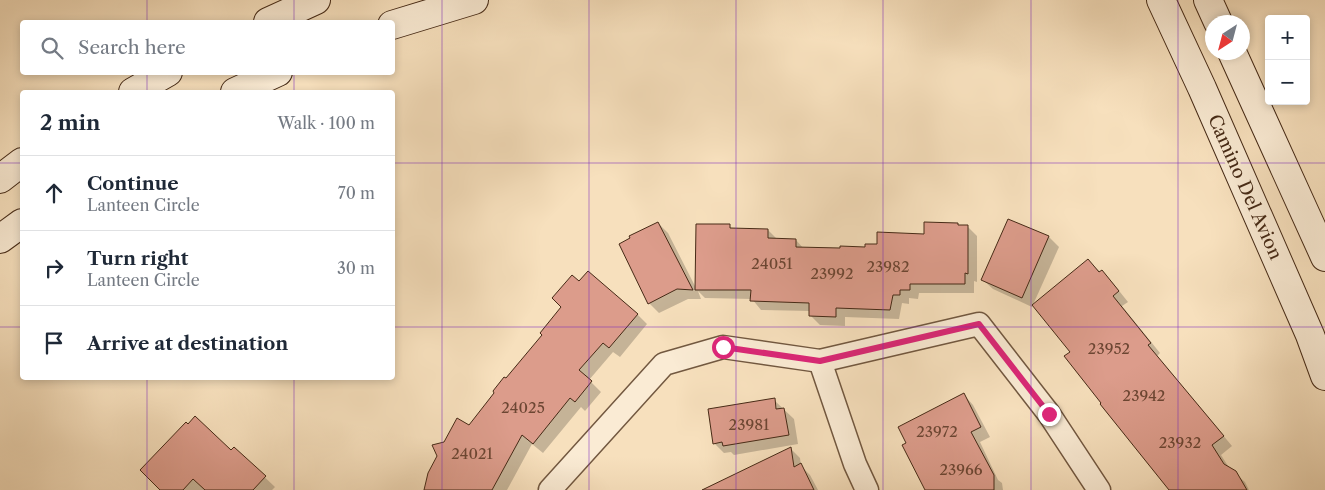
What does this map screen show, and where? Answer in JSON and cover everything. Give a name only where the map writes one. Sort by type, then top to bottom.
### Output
[{"type":"main road","points":[[272,20],[316,0]]},
{"type":"main road","points":[[395,24],[474,0]]},
{"type":"main road","name":"Camino Del Avion","points":[[1161,0],[1202,88],[1310,335],[1325,376]]},
{"type":"main road","points":[[1208,0],[1215,15]]},
{"type":"main road","points":[[1236,60],[1325,256]]},
{"type":"main road","points":[[136,90],[163,75]]},
{"type":"main road","points":[[239,90],[272,75]]},
{"type":"main road","points":[[0,179],[20,164]]},
{"type":"main road","points":[[0,239],[20,224]]},
{"type":"street","points":[[550,490],[664,364],[723,347],[820,361],[979,324],[1049,414],[1099,490]]},
{"type":"street","points":[[820,361],[855,464],[867,490]]},
{"type":"building","points":[[1008,219],[1049,236],[1022,298],[981,280]]},
{"type":"building","points":[[658,222],[693,290],[677,289],[648,304],[619,244],[630,238],[629,236]]},
{"type":"building","points":[[924,222],[968,225],[968,274],[965,273],[965,284],[910,284],[910,290],[900,290],[900,295],[893,295],[890,310],[836,308],[836,317],[809,316],[809,303],[750,301],[751,290],[695,290],[696,224],[730,224],[730,228],[768,229],[768,238],[796,239],[796,247],[840,248],[840,246],[865,247],[865,244],[877,244],[877,232],[924,234]]},
{"type":"building","points":[[1088,259],[1099,272],[1102,270],[1119,291],[1113,296],[1151,343],[1148,345],[1224,436],[1212,445],[1224,464],[1236,471],[1247,490],[1169,490],[1064,356],[1070,352],[1032,305]]},
{"type":"building","points":[[588,271],[638,314],[609,348],[603,343],[579,370],[592,381],[575,402],[570,398],[533,444],[522,435],[492,490],[424,490],[428,473],[437,456],[432,445],[444,442],[457,418],[469,425],[504,377],[506,378],[542,335],[540,333],[561,307],[552,298],[572,275],[579,281]]},
{"type":"building","points":[[964,393],[981,427],[971,432],[994,475],[994,490],[925,490],[902,445],[906,443],[898,427]]},
{"type":"building","points":[[775,398],[776,409],[784,408],[789,435],[723,446],[722,442],[713,444],[708,409]]},
{"type":"building","points":[[195,416],[231,450],[234,447],[266,476],[253,490],[205,490],[193,479],[183,490],[160,490],[140,470],[186,422],[188,424]]},
{"type":"building","points":[[791,447],[794,467],[801,463],[814,490],[702,490]]},
{"type":"route","points":[[723,347],[820,361],[979,324],[1049,414]]}]
